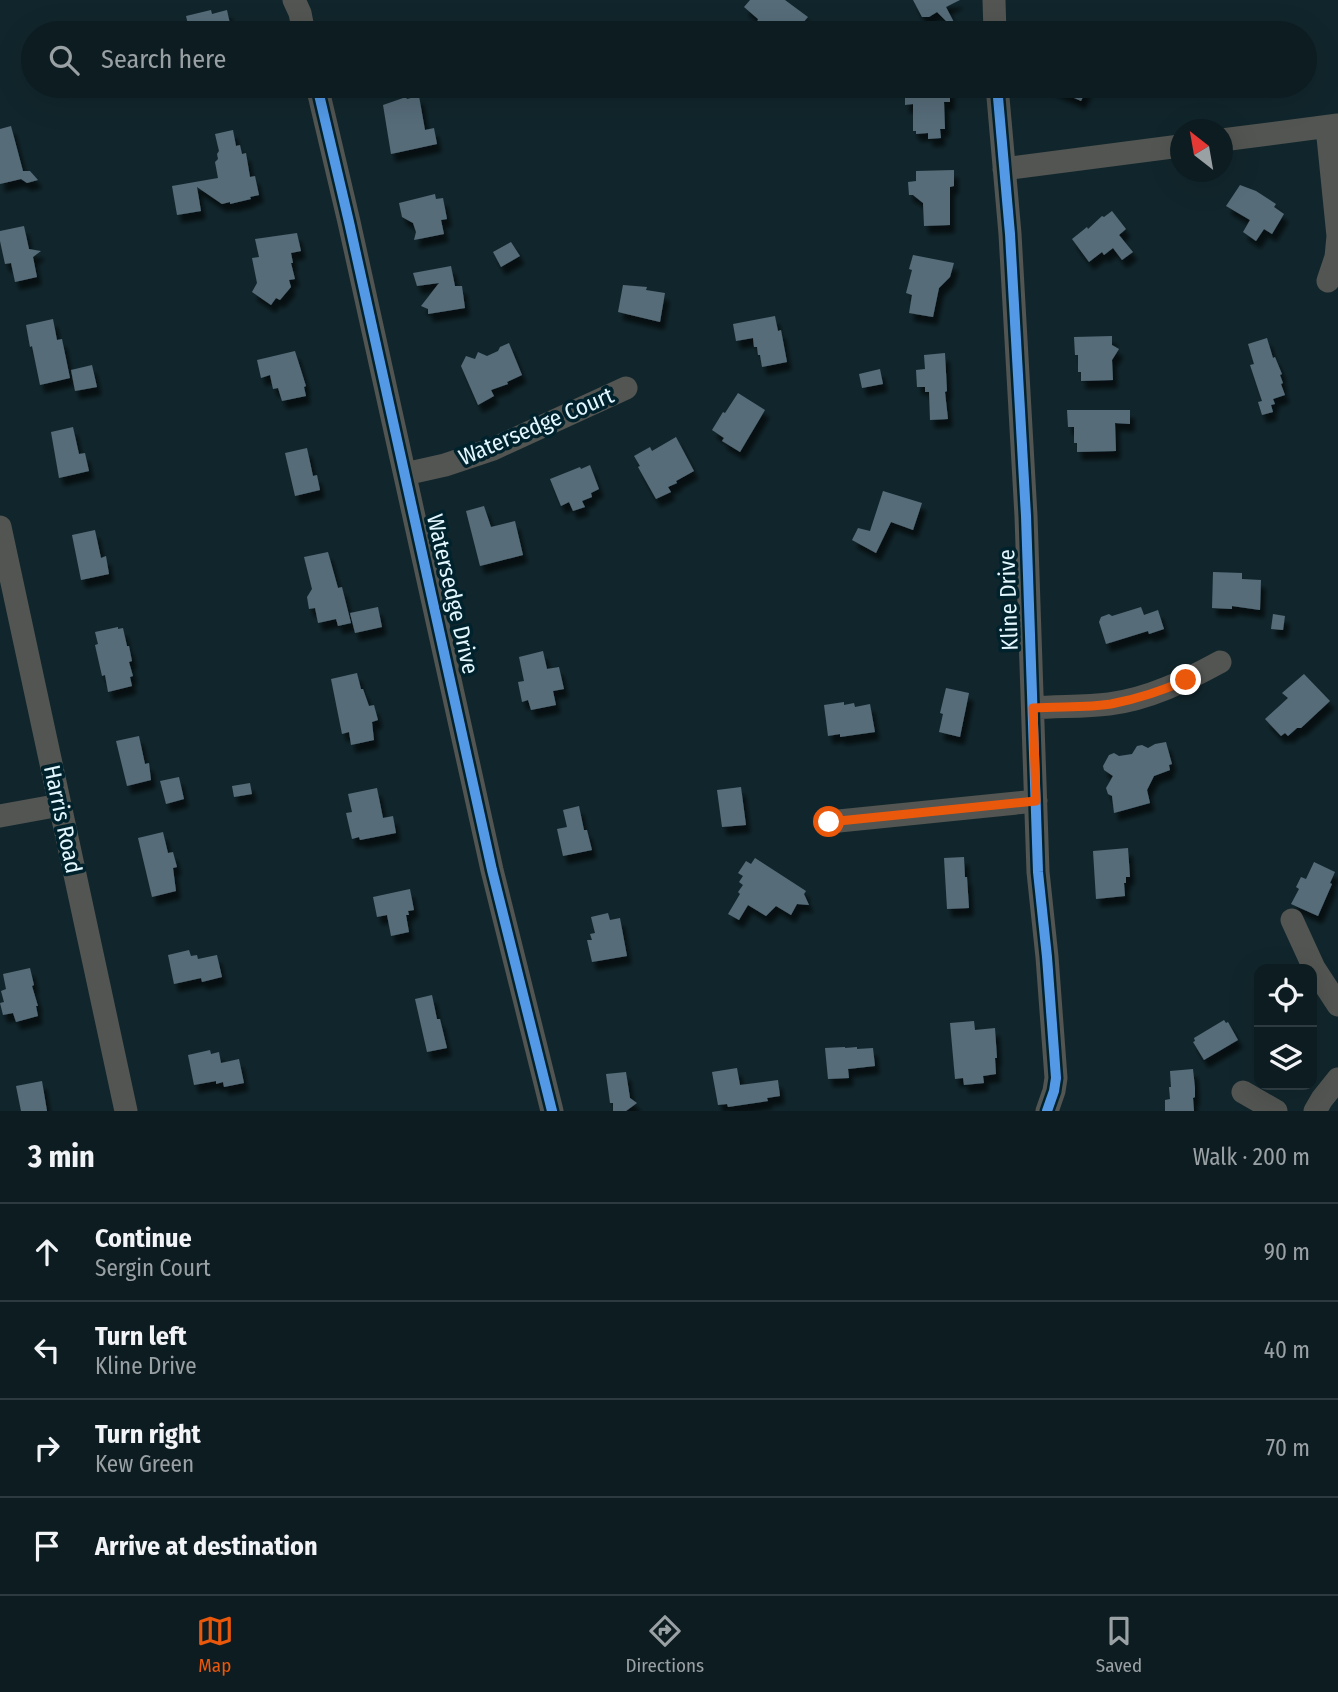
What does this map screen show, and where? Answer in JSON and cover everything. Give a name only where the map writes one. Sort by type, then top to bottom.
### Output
[{"type":"street","points":[[295,0],[301,21]]},
{"type":"street","points":[[994,0],[995,21]]},
{"type":"street","name":"Watersedge Drive","points":[[320,98],[492,870],[552,1111]]},
{"type":"street","name":"Kline Drive","points":[[998,98],[1010,234],[1022,439],[1038,872],[1056,1077],[1055,1091],[1047,1111]]},
{"type":"street","points":[[1233,139],[1332,126],[1338,236],[1336,257],[1328,281]]},
{"type":"street","points":[[1004,169],[1170,147]]},
{"type":"street","name":"Watersedge Court","points":[[405,474],[445,465],[493,449],[626,388]]},
{"type":"street","name":"Harris Road","points":[[0,527],[126,1111]]},
{"type":"street","points":[[1033,708],[1109,704],[1139,698],[1169,688],[1220,662]]},
{"type":"street","points":[[829,822],[1036,801]]},
{"type":"street","points":[[0,816],[60,805]]},
{"type":"street","points":[[1292,920],[1314,968],[1338,1005]]},
{"type":"street","points":[[1315,1111],[1338,1079]]},
{"type":"street","points":[[1243,1092],[1276,1111]]},
{"type":"building","points":[[750,0],[785,0],[808,17],[804,21],[758,21],[744,7]]},
{"type":"building","points":[[913,0],[960,0],[946,7],[953,21],[946,21],[937,12],[929,17],[922,17]]},
{"type":"building","points":[[211,10],[212,14],[227,10],[229,21],[187,21],[186,16]]},
{"type":"building","points":[[419,98],[425,130],[434,128],[437,144],[391,154],[383,105]]},
{"type":"building","points":[[905,98],[950,98],[950,102],[944,102],[945,129],[940,129],[941,138],[928,139],[928,133],[916,134],[916,131],[913,131],[913,104],[905,105]]},
{"type":"building","points":[[11,126],[23,171],[30,171],[38,180],[27,183],[21,179],[0,184],[0,129]]},
{"type":"building","points":[[233,130],[236,146],[240,145],[242,154],[246,153],[250,177],[255,176],[259,195],[222,204],[197,187],[201,211],[177,215],[172,186],[218,178],[215,162],[219,151],[215,134]]},
{"type":"building","points":[[954,170],[954,186],[950,187],[950,225],[924,226],[923,203],[909,195],[908,182],[916,181],[916,171]]},
{"type":"building","points":[[1240,185],[1256,191],[1276,204],[1274,207],[1284,214],[1272,234],[1264,229],[1256,241],[1243,232],[1250,220],[1226,206]]},
{"type":"building","points":[[435,194],[436,199],[443,198],[447,219],[441,220],[444,234],[414,240],[416,232],[413,223],[402,217],[399,203]]},
{"type":"building","points":[[1112,211],[1126,229],[1119,235],[1133,252],[1122,260],[1113,248],[1089,262],[1072,239]]},
{"type":"building","points":[[24,226],[29,249],[41,251],[33,257],[37,277],[15,282],[11,263],[5,264],[0,231]]},
{"type":"building","points":[[297,233],[301,251],[291,253],[295,279],[289,280],[291,287],[280,300],[276,298],[271,305],[252,292],[257,283],[252,258],[259,257],[255,239]]},
{"type":"building","points":[[511,242],[520,256],[501,267],[493,252]]},
{"type":"building","points":[[913,255],[954,263],[950,277],[939,288],[933,317],[909,313],[912,295],[906,293]]},
{"type":"building","points":[[451,266],[455,286],[462,286],[465,308],[428,314],[428,309],[421,306],[439,283],[417,286],[413,273]]},
{"type":"building","points":[[623,285],[647,287],[646,290],[665,293],[660,322],[618,312]]},
{"type":"building","points":[[775,316],[778,331],[781,330],[787,362],[762,367],[753,338],[736,341],[733,324]]},
{"type":"building","points":[[53,319],[57,340],[62,339],[70,378],[40,385],[26,325]]},
{"type":"building","points":[[1112,336],[1112,345],[1119,349],[1112,360],[1113,380],[1081,381],[1074,337]]},
{"type":"building","points":[[1267,338],[1273,358],[1275,357],[1282,374],[1281,384],[1285,395],[1273,399],[1273,412],[1262,415],[1258,402],[1262,401],[1250,365],[1254,364],[1248,344]]},
{"type":"building","points":[[509,343],[522,375],[491,390],[494,396],[478,405],[461,366],[466,356],[475,359],[478,352],[487,356]]},
{"type":"building","points":[[295,351],[306,386],[306,396],[282,401],[278,388],[273,389],[270,375],[261,378],[257,360]]},
{"type":"building","points":[[945,353],[948,419],[930,420],[929,392],[925,392],[925,387],[917,387],[916,370],[925,369],[924,355]]},
{"type":"building","points":[[92,365],[97,387],[75,391],[71,370]]},
{"type":"building","points":[[880,369],[883,384],[862,388],[859,374]]},
{"type":"building","points":[[738,393],[765,410],[740,452],[722,441],[724,438],[712,430]]},
{"type":"building","points":[[1067,410],[1130,410],[1130,424],[1115,423],[1116,451],[1077,452],[1074,427],[1068,427]]},
{"type":"building","points":[[73,427],[79,454],[85,453],[89,471],[59,478],[51,432]]},
{"type":"building","points":[[676,437],[694,471],[668,487],[671,492],[656,499],[634,456],[650,447],[652,451]]},
{"type":"building","points":[[307,448],[313,476],[317,475],[320,490],[295,496],[285,453]]},
{"type":"building","points":[[590,465],[599,489],[591,493],[592,497],[582,501],[585,507],[573,511],[569,502],[561,506],[550,479]]},
{"type":"building","points":[[883,491],[922,503],[913,530],[891,522],[876,553],[852,540],[858,528],[870,531]]},
{"type":"building","points":[[484,506],[491,527],[515,521],[523,555],[480,566],[466,511]]},
{"type":"building","points":[[95,530],[101,558],[106,556],[109,574],[81,580],[72,535]]},
{"type":"building","points":[[328,552],[338,588],[342,587],[351,623],[338,626],[336,619],[318,623],[315,608],[309,609],[307,597],[312,589],[304,557]]},
{"type":"building","points":[[1213,572],[1242,573],[1242,579],[1261,580],[1260,610],[1232,606],[1232,609],[1212,608]]},
{"type":"building","points":[[378,607],[382,627],[355,633],[350,613]]},
{"type":"building","points":[[1141,607],[1144,615],[1158,610],[1164,629],[1106,644],[1099,622],[1101,617]]},
{"type":"building","points":[[1273,614],[1285,616],[1283,630],[1271,629]]},
{"type":"building","points":[[123,628],[129,646],[132,686],[108,692],[95,645],[98,644],[95,632]]},
{"type":"building","points":[[543,651],[547,669],[559,667],[564,689],[553,691],[556,705],[531,710],[528,700],[522,702],[518,682],[524,681],[519,657]]},
{"type":"building","points":[[357,673],[361,689],[369,706],[374,705],[378,720],[372,722],[374,740],[351,745],[349,732],[342,734],[331,679]]},
{"type":"building","points":[[1304,674],[1330,701],[1301,728],[1288,736],[1285,733],[1281,736],[1265,719],[1288,698],[1282,693]]},
{"type":"building","points":[[946,688],[969,693],[960,737],[939,732]]},
{"type":"building","points":[[844,702],[844,705],[854,703],[855,707],[870,704],[875,732],[828,736],[824,705]]},
{"type":"building","points":[[139,736],[145,764],[149,763],[151,780],[127,786],[116,741]]},
{"type":"building","points":[[1166,742],[1172,764],[1169,765],[1170,770],[1154,776],[1147,790],[1150,803],[1114,813],[1112,796],[1106,788],[1113,776],[1104,770],[1103,766],[1109,755],[1132,754],[1137,746],[1148,748]]},
{"type":"building","points":[[179,777],[184,799],[166,804],[160,781]]},
{"type":"building","points":[[250,783],[252,794],[234,797],[232,786]]},
{"type":"building","points":[[741,787],[746,825],[722,827],[717,790]]},
{"type":"building","points":[[377,788],[383,818],[393,816],[396,833],[352,839],[346,813],[352,812],[348,794]]},
{"type":"building","points":[[579,806],[592,850],[563,856],[557,829],[567,827],[563,810]]},
{"type":"building","points":[[163,832],[168,853],[173,852],[177,867],[173,868],[176,891],[152,897],[138,838]]},
{"type":"building","points":[[1128,848],[1130,877],[1126,877],[1124,883],[1125,896],[1096,899],[1093,851]]},
{"type":"building","points":[[964,857],[969,908],[947,909],[944,858]]},
{"type":"building","points":[[755,858],[806,891],[804,894],[809,905],[797,904],[791,915],[776,906],[766,916],[748,905],[739,920],[728,914],[743,885],[739,882],[743,876],[738,873],[746,861],[751,864]]},
{"type":"building","points":[[1314,862],[1335,872],[1318,916],[1291,904],[1299,889],[1296,887],[1301,877],[1306,879]]},
{"type":"building","points":[[410,889],[414,910],[408,911],[409,915],[406,915],[409,932],[391,936],[387,915],[377,917],[373,897]]},
{"type":"building","points":[[608,913],[610,920],[620,918],[627,956],[592,962],[587,940],[592,940],[590,934],[595,933],[591,917]]},
{"type":"building","points":[[189,950],[191,956],[197,955],[198,959],[217,955],[222,977],[174,984],[168,955]]},
{"type":"building","points":[[30,968],[38,1016],[16,1022],[13,1013],[3,1015],[1,991],[6,989],[3,974]]},
{"type":"building","points":[[432,995],[447,1048],[427,1052],[415,999]]},
{"type":"building","points":[[1224,1020],[1228,1022],[1238,1040],[1204,1060],[1193,1042],[1194,1038]]},
{"type":"building","points":[[974,1021],[975,1030],[995,1028],[996,1074],[983,1076],[984,1083],[964,1085],[963,1078],[955,1079],[950,1023]]},
{"type":"building","points":[[825,1048],[873,1048],[875,1066],[848,1069],[849,1078],[828,1079]]},
{"type":"building","points":[[210,1050],[211,1054],[219,1052],[221,1063],[239,1059],[244,1083],[224,1087],[223,1082],[216,1084],[216,1081],[194,1085],[188,1055]]},
{"type":"building","points":[[737,1068],[740,1085],[778,1080],[780,1096],[767,1098],[768,1101],[728,1107],[727,1104],[718,1105],[712,1072]]},
{"type":"building","points":[[1193,1069],[1194,1111],[1165,1111],[1165,1100],[1170,1099],[1170,1071]]},
{"type":"building","points":[[626,1072],[630,1098],[637,1103],[626,1111],[613,1111],[606,1074]]},
{"type":"building","points":[[42,1081],[47,1111],[21,1111],[16,1086]]},
{"type":"cycle path","points":[[320,98],[492,870],[552,1111]]},
{"type":"cycle path","points":[[998,98],[1010,234],[1026,516],[1038,872],[1056,1078],[1047,1111]]},
{"type":"route","points":[[829,822],[1036,801],[1033,708],[1109,704],[1139,698],[1186,680]]}]
